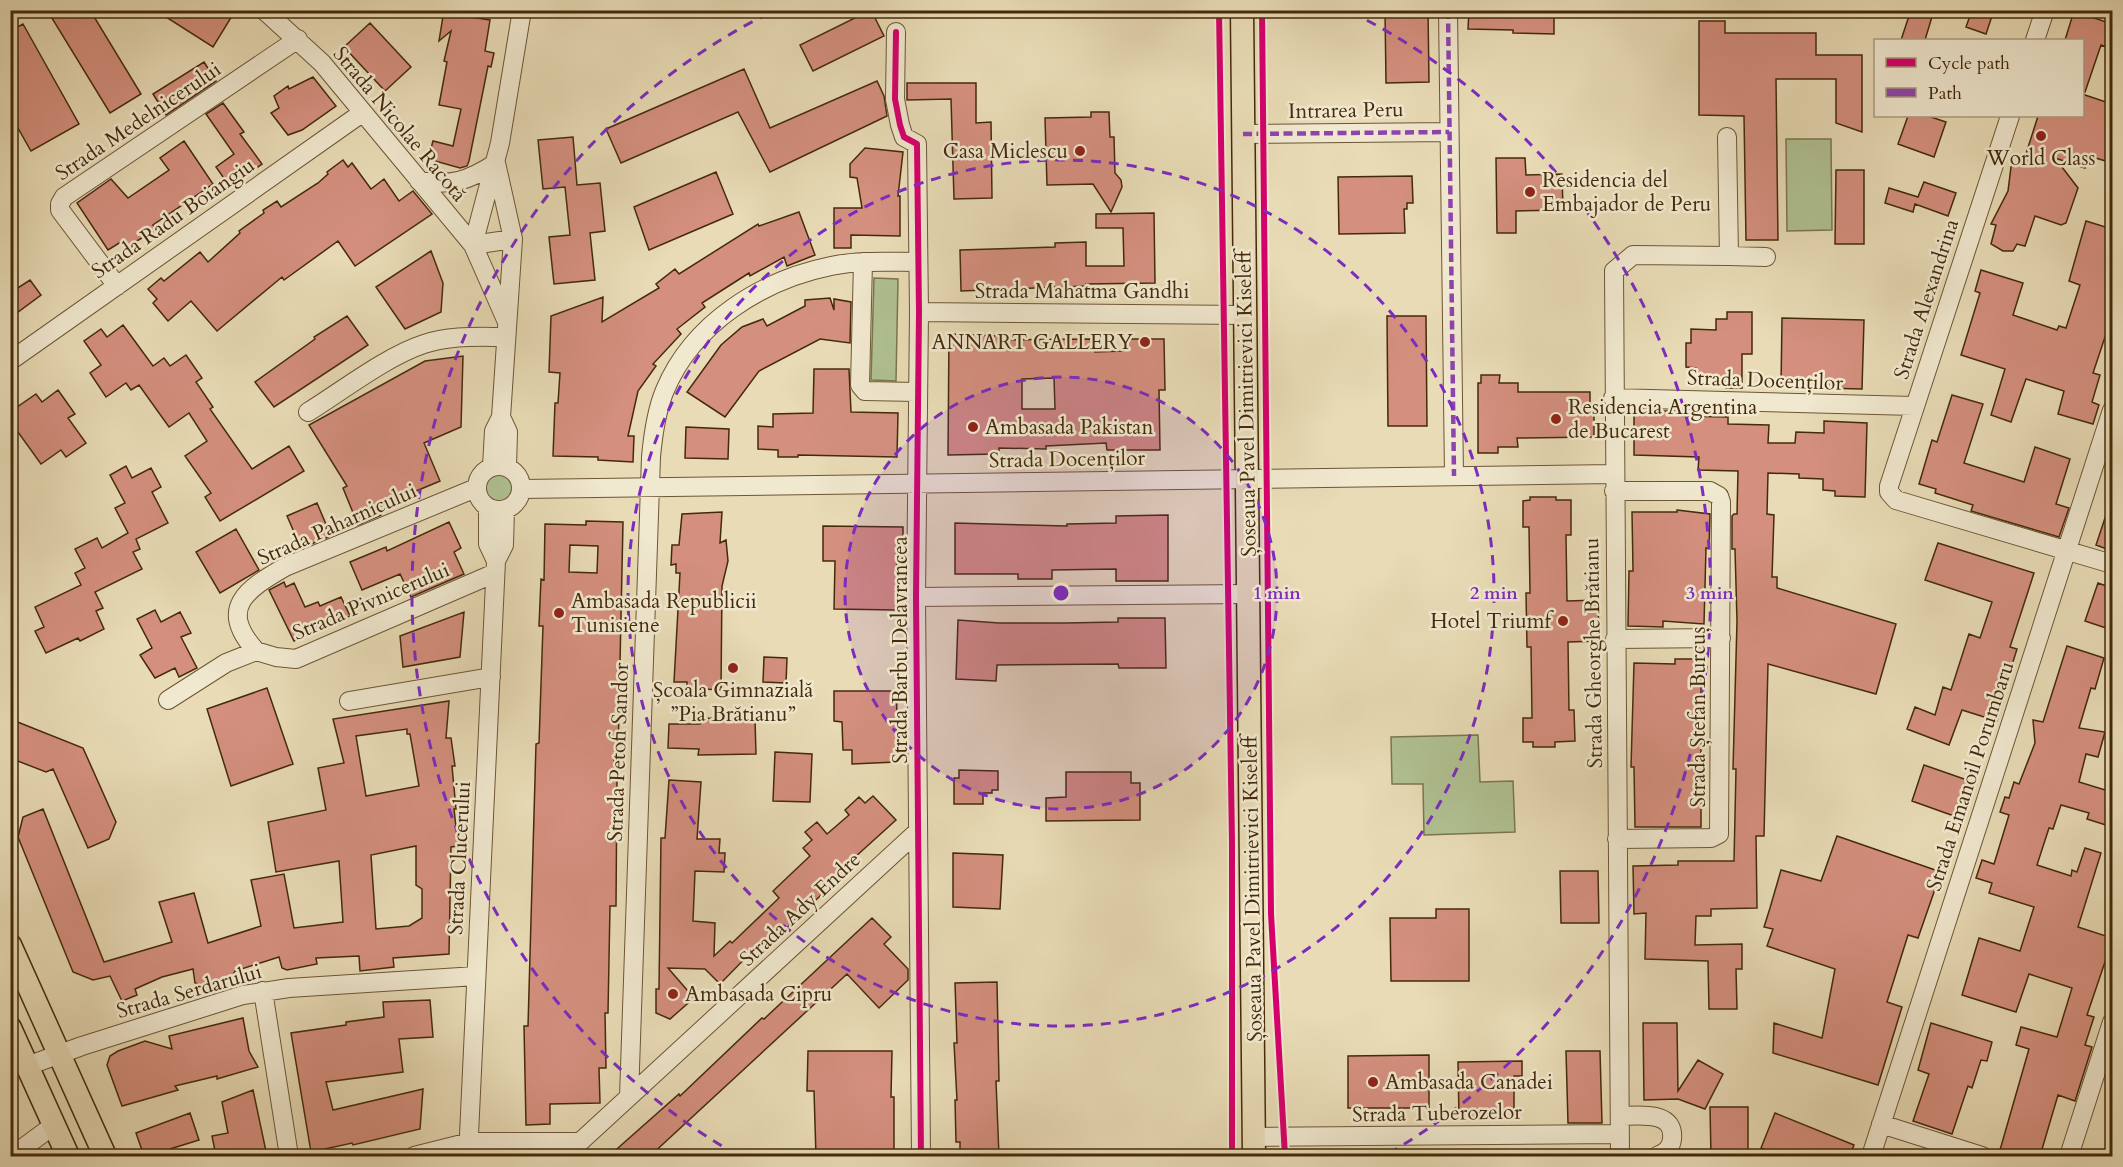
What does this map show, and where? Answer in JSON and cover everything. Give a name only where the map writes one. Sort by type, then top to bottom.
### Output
[{"type":"main road","name":"Șoseaua Pavel Dimitrievici Kiseleff","points":[[1242,10],[1254,1147]]},
{"type":"main road","points":[[10,945],[105,1156]]},
{"type":"main road","points":[[10,1028],[68,1156]]},
{"type":"street","name":"Strada Nicolae Racotă","points":[[264,10],[322,63],[473,245]]},
{"type":"street","points":[[507,329],[473,245],[496,163],[522,10]]},
{"type":"street","points":[[1448,10],[1454,476]]},
{"type":"street","points":[[2035,39],[2045,10]]},
{"type":"street","name":"Strada Barbu Delavrancea","points":[[896,32],[896,108],[904,137],[917,144],[919,312],[916,597],[921,1156]]},
{"type":"street","name":"Strada Medelnicerului","points":[[117,286],[60,210],[64,197],[297,39]]},
{"type":"street","name":"Strada Radu Boiangiu","points":[[10,361],[362,113]]},
{"type":"street","name":"Strada Alexandrina","points":[[2010,117],[1889,486],[1892,497],[1896,500],[2068,550]]},
{"type":"street","name":"Intrarea Peru","points":[[1243,134],[1449,132]]},
{"type":"street","points":[[1727,137],[1729,256]]},
{"type":"street","points":[[419,181],[441,184],[460,182],[496,163]]},
{"type":"street","points":[[496,163],[513,239],[501,417],[508,432],[500,466]]},
{"type":"street","points":[[473,245],[513,239]]},
{"type":"street","name":"Strada Gheorghe Brătianu","points":[[1620,1156],[1613,398],[1614,271],[1634,255],[1766,257]]},
{"type":"street","points":[[863,262],[860,385],[865,391],[917,392]]},
{"type":"street","name":"Strada Petofi Sandor","points":[[629,1097],[650,487],[653,436],[664,392],[688,349],[704,332],[725,313],[773,285],[802,273],[833,265],[863,262],[918,262]]},
{"type":"street","name":"Strada Mahatma Gandhi","points":[[919,312],[1246,315]]},
{"type":"street","points":[[308,412],[396,356],[424,344],[507,329]]},
{"type":"street","name":"Strada Docenților","points":[[1613,398],[1914,406]]},
{"type":"street","name":"Strada Emanoil Porumbaru","points":[[1871,1156],[2112,410]]},
{"type":"street","points":[[500,466],[517,475],[521,489],[517,501],[497,508],[479,499],[476,488],[481,473],[500,466]]},
{"type":"street","name":"Strada Docenților","points":[[521,489],[1454,476],[1614,482]]},
{"type":"street","name":"Strada Ștefan Burcuș","points":[[1614,482],[1710,491],[1719,496],[1721,502],[1719,834],[1711,838],[1617,839]]},
{"type":"street","name":"Strada Paharnicului","points":[[256,651],[247,641],[238,613],[245,594],[261,581],[285,567],[476,488]]},
{"type":"street","name":"Strada Clucerului","points":[[469,1149],[496,567],[488,544],[497,508]]},
{"type":"street","points":[[2068,550],[2112,564]]},
{"type":"street","name":"Strada Pivnicerului","points":[[256,651],[276,657],[296,659],[496,567]]},
{"type":"street","points":[[916,597],[1249,594]]},
{"type":"street","points":[[1616,639],[1721,638]]},
{"type":"street","points":[[168,700],[226,663],[256,651]]},
{"type":"street","points":[[349,700],[491,677]]},
{"type":"street","name":"Strada Ady Endre","points":[[561,1156],[580,1142],[918,831]]},
{"type":"street","name":"Strada Serdarului","points":[[27,1066],[243,995],[289,988],[476,976]]},
{"type":"street","points":[[263,991],[289,1156]]},
{"type":"street","points":[[2069,1156],[2112,1022]]},
{"type":"street","name":"Strada Tuberozelor","points":[[1254,1147],[1620,1125],[1652,1116],[1668,1123],[1672,1133],[1671,1143],[1666,1153],[1657,1156]]},
{"type":"street","points":[[1881,1124],[1982,1156]]},
{"type":"street","points":[[12,1156],[54,1125]]},
{"type":"street","points":[[414,1156],[469,1149],[580,1142]]},
{"type":"green space","points":[[1786,139],[1831,139],[1832,230],[1787,231]]},
{"type":"green space","points":[[874,278],[898,279],[896,381],[871,380]]},
{"type":"green space","points":[[499,472],[509,477],[514,487],[509,497],[499,502],[489,497],[484,487],[489,477]]},
{"type":"green space","points":[[1478,735],[1480,782],[1513,781],[1515,832],[1424,835],[1423,784],[1392,784],[1391,737]]},
{"type":"building","points":[[47,10],[90,10],[141,94],[110,113]]},
{"type":"building","points":[[155,10],[223,10],[232,16],[213,47]]},
{"type":"building","points":[[444,10],[473,10],[470,17],[490,20],[485,51],[494,53],[491,67],[488,66],[469,161],[467,166],[460,168],[428,159],[433,141],[453,146],[461,109],[439,105],[447,62],[444,61],[451,31],[439,41]]},
{"type":"building","points":[[871,10],[884,36],[813,71],[800,45]]},
{"type":"building","points":[[1385,10],[1428,10],[1429,82],[1386,83]]},
{"type":"building","points":[[1469,10],[1554,10],[1554,34],[1468,29]]},
{"type":"building","points":[[1911,10],[1934,10],[1925,39],[1901,39]]},
{"type":"building","points":[[1972,10],[1994,10],[1986,34],[1966,27]]},
{"type":"building","points":[[2074,11],[2112,24],[2112,49],[2101,45],[2085,92],[2084,39],[2065,39]]},
{"type":"building","points":[[1699,21],[1725,21],[1725,33],[1816,33],[1816,55],[1862,55],[1862,132],[1836,123],[1836,79],[1776,79],[1778,240],[1746,240],[1744,116],[1699,115]]},
{"type":"building","points":[[370,23],[411,67],[385,91],[344,47]]},
{"type":"building","points":[[23,24],[79,124],[31,151],[10,114],[10,31]]},
{"type":"building","points":[[204,62],[216,81],[166,115],[153,94]]},
{"type":"building","points":[[744,69],[770,128],[877,81],[884,96],[887,116],[770,172],[738,112],[621,163],[606,129]]},
{"type":"building","points":[[313,77],[336,106],[302,130],[288,135],[271,113],[279,108],[274,96],[288,86],[289,89]]},
{"type":"building","points":[[907,83],[976,83],[976,123],[991,122],[992,198],[954,199],[951,99],[907,100]]},
{"type":"building","points":[[2084,95],[2112,104],[2112,163],[2089,156],[2085,168],[2055,158],[2078,188],[2066,223],[2061,225],[2035,216],[2025,246],[2017,244],[2013,251],[2003,251],[1991,244],[1996,225],[1991,224],[2008,191],[2011,167],[2025,157],[2038,117],[2084,117]]},
{"type":"building","points":[[223,103],[244,132],[240,134],[262,164],[230,187],[216,167],[234,154],[206,114]]},
{"type":"building","name":"Casa Miclescu","points":[[1091,112],[1109,112],[1110,137],[1114,137],[1115,173],[1121,180],[1122,187],[1111,212],[1093,184],[1047,185],[1045,118],[1091,117]]},
{"type":"building","points":[[1908,117],[1931,117],[1946,122],[1934,157],[1898,144]]},
{"type":"building","points":[[573,137],[577,185],[600,183],[605,231],[590,233],[595,280],[554,284],[549,237],[570,235],[565,187],[543,189],[538,140]]},
{"type":"building","points":[[184,141],[213,184],[153,225],[156,230],[128,246],[124,240],[108,250],[77,203],[111,179],[128,198],[169,170],[160,158]]},
{"type":"building","points":[[865,148],[903,152],[898,196],[900,196],[900,236],[851,235],[851,248],[834,248],[834,208],[862,208],[857,178],[850,177],[850,164]]},
{"type":"building","name":"Residencia del Embajador de Peru","points":[[1496,158],[1525,158],[1526,175],[1562,174],[1563,210],[1516,211],[1516,233],[1497,233]]},
{"type":"building","points":[[343,160],[348,167],[352,163],[371,189],[384,179],[399,201],[413,191],[432,214],[355,266],[338,241],[284,280],[282,277],[217,331],[191,301],[168,321],[153,303],[157,299],[148,289],[161,278],[164,281],[200,252],[208,262],[240,233],[239,231],[264,213],[263,210],[277,201],[281,207],[318,183],[328,174],[327,172]]},
{"type":"building","points":[[1836,170],[1864,170],[1864,244],[1835,244]]},
{"type":"building","points":[[716,172],[733,214],[649,250],[634,207]]},
{"type":"building","points":[[1412,176],[1413,203],[1407,203],[1407,209],[1404,209],[1405,233],[1339,234],[1338,177]]},
{"type":"building","points":[[1924,182],[1956,193],[1948,216],[1915,204],[1913,212],[1885,203],[1889,188],[1918,197]]},
{"type":"building","points":[[799,212],[815,255],[787,266],[784,257],[750,276],[749,273],[702,303],[705,307],[677,329],[681,334],[653,364],[656,366],[638,391],[628,436],[634,436],[633,462],[598,460],[598,457],[553,456],[555,403],[558,403],[560,373],[549,372],[551,316],[603,297],[602,322],[659,288],[656,284],[675,269],[679,274],[758,224],[759,226]]},
{"type":"building","points":[[1154,213],[1155,283],[1086,284],[1086,286],[961,291],[960,250],[1055,247],[1055,243],[1086,242],[1086,266],[1124,266],[1123,228],[1096,228],[1096,214]]},
{"type":"building","points":[[2086,221],[2112,229],[2112,333],[2107,331],[2093,373],[2100,375],[2092,402],[2099,405],[2093,424],[2058,414],[2064,391],[2026,379],[2011,422],[1991,415],[2005,369],[1961,355],[1980,293],[1975,291],[1981,270],[2023,283],[2013,315],[2057,330],[2059,326],[2066,328],[2080,285],[2069,281]]},
{"type":"building","points":[[431,251],[443,283],[441,312],[405,329],[376,287]]},
{"type":"building","points":[[30,280],[41,295],[10,318],[10,293]]},
{"type":"building","points":[[830,298],[834,310],[834,299],[851,302],[850,343],[820,339],[759,371],[725,417],[687,392],[721,345],[742,327],[763,319],[767,326],[805,306],[805,300]]},
{"type":"building","points":[[1727,312],[1752,312],[1752,354],[1742,354],[1742,388],[1726,388],[1726,379],[1696,378],[1696,368],[1686,367],[1686,343],[1691,343],[1691,329],[1716,330],[1716,319],[1727,319]]},
{"type":"building","points":[[347,316],[368,345],[274,407],[255,382],[315,339],[314,337]]},
{"type":"building","points":[[1387,316],[1426,316],[1427,426],[1388,426]]},
{"type":"building","points":[[1782,318],[1864,320],[1862,389],[1781,387]]},
{"type":"building","points":[[123,325],[153,366],[164,358],[170,366],[186,355],[202,378],[196,382],[213,407],[210,409],[252,469],[289,446],[304,471],[220,521],[205,497],[211,493],[185,456],[207,441],[189,413],[169,427],[139,385],[131,390],[126,383],[106,397],[90,373],[101,365],[84,341],[101,329],[107,337]]},
{"type":"building","points":[[949,334],[998,336],[998,340],[1095,339],[1095,352],[1123,351],[1123,339],[1164,339],[1165,390],[1159,390],[1160,450],[1107,450],[1106,443],[1046,446],[1046,449],[999,448],[999,454],[948,455]],"holes":[[[1054,378],[1055,409],[1022,409],[1022,379]]]},
{"type":"building","points":[[463,356],[461,427],[424,443],[440,481],[378,507],[381,515],[358,525],[343,488],[347,486],[309,425],[425,361]]},
{"type":"building","points":[[814,369],[849,369],[851,412],[898,413],[897,457],[798,455],[798,457],[778,457],[778,450],[758,449],[758,426],[773,427],[773,414],[813,413]]},
{"type":"building","points":[[1481,375],[1500,375],[1499,383],[1518,383],[1518,392],[1590,392],[1590,404],[1594,404],[1594,437],[1517,438],[1518,447],[1498,447],[1498,453],[1478,453],[1478,383],[1481,383]]},
{"type":"building","points":[[58,390],[75,414],[68,418],[86,443],[66,457],[61,450],[41,464],[10,421],[10,412],[36,394],[42,402]]},
{"type":"building","points":[[1952,395],[1983,404],[1964,463],[2024,482],[2035,447],[2070,459],[2056,504],[2069,508],[2059,537],[1971,511],[1973,505],[1935,493],[1936,489],[1919,484],[1932,440],[1937,442]]},
{"type":"building","points":[[1657,411],[1682,411],[1682,416],[1728,417],[1728,424],[1769,425],[1768,443],[1795,443],[1796,432],[1824,433],[1824,421],[1867,423],[1865,497],[1835,496],[1835,491],[1823,490],[1823,479],[1799,478],[1799,474],[1768,473],[1767,514],[1774,515],[1772,577],[1777,577],[1777,588],[1896,624],[1876,694],[1768,664],[1764,836],[1756,836],[1757,908],[1711,909],[1711,916],[1696,916],[1695,945],[1742,944],[1742,969],[1736,969],[1737,1009],[1709,1009],[1708,961],[1645,959],[1646,913],[1634,914],[1633,866],[1678,865],[1678,861],[1734,861],[1736,769],[1733,769],[1737,621],[1732,516],[1737,514],[1738,471],[1698,470],[1699,457],[1634,455],[1634,414],[1657,414]]},
{"type":"building","points":[[686,427],[729,429],[728,459],[685,458]]},
{"type":"building","points":[[126,466],[132,478],[151,468],[161,487],[152,492],[168,523],[136,539],[140,549],[133,552],[142,569],[95,592],[103,608],[96,611],[104,629],[80,641],[78,638],[46,653],[35,631],[44,627],[35,607],[81,585],[75,573],[85,568],[75,549],[97,538],[102,548],[128,533],[115,508],[125,503],[110,475]]},
{"type":"building","name":"Hotel Triumf","points":[[1530,497],[1556,497],[1556,500],[1571,500],[1571,535],[1566,535],[1567,601],[1598,600],[1599,641],[1568,642],[1569,710],[1574,710],[1575,741],[1555,742],[1555,747],[1533,747],[1533,742],[1523,742],[1523,718],[1532,718],[1531,647],[1527,647],[1526,593],[1530,593],[1529,527],[1523,527],[1523,501],[1530,500]]},
{"type":"building","points":[[317,503],[331,536],[301,548],[287,516]]},
{"type":"building","points":[[2110,503],[2112,503],[2112,551],[2096,545]]},
{"type":"building","points":[[1677,510],[1710,514],[1709,548],[1706,548],[1704,624],[1663,621],[1663,627],[1628,626],[1629,571],[1633,571],[1632,512],[1677,512]]},
{"type":"building","points":[[722,512],[720,543],[726,540],[728,561],[722,586],[721,690],[687,688],[687,682],[674,682],[680,573],[676,573],[676,564],[671,565],[672,545],[679,545],[682,514]]},
{"type":"building","points":[[1168,515],[1168,581],[1116,581],[1116,569],[1052,570],[1052,579],[1018,579],[1018,574],[955,574],[955,523],[1067,526],[1067,524],[1116,523],[1116,516]]},
{"type":"building","points":[[586,521],[623,522],[618,757],[614,757],[614,777],[617,777],[616,906],[610,906],[608,1013],[605,1013],[606,1068],[599,1068],[600,1103],[550,1104],[550,1124],[526,1125],[524,1026],[528,1026],[536,744],[539,743],[543,626],[539,626],[541,579],[544,580],[545,524],[586,525]],"holes":[[[570,545],[598,546],[597,573],[569,572]]]},
{"type":"building","points":[[449,522],[461,548],[454,552],[464,574],[411,597],[400,574],[362,590],[350,562],[386,547],[387,551]]},
{"type":"building","points":[[823,526],[903,527],[903,562],[897,562],[897,610],[834,609],[835,561],[823,561]]},
{"type":"building","points":[[236,529],[259,570],[220,593],[196,552]]},
{"type":"building","points":[[1938,543],[2034,573],[2010,647],[2017,649],[1997,721],[1962,710],[1949,745],[1907,729],[1915,707],[1935,715],[1943,687],[1951,690],[1969,634],[1980,638],[1992,602],[1925,580]]},
{"type":"building","points":[[284,582],[286,587],[294,583],[305,607],[318,602],[320,606],[341,597],[350,616],[294,641],[269,590]]},
{"type":"building","points":[[2098,583],[2112,588],[2112,618],[2109,629],[2085,621]]},
{"type":"building","points":[[155,610],[161,622],[180,612],[191,633],[181,637],[197,668],[179,677],[175,668],[155,678],[140,655],[152,648],[137,619]]},
{"type":"building","points":[[464,612],[460,657],[403,667],[400,636]]},
{"type":"building","points":[[1118,618],[1165,618],[1166,668],[1119,668],[1118,664],[997,665],[996,681],[956,679],[958,620],[999,623],[1065,623],[1118,622]]},
{"type":"building","points":[[2067,646],[2104,658],[2095,689],[2091,688],[2079,728],[2105,732],[2098,757],[2086,754],[2079,782],[2112,792],[2112,827],[2087,819],[2089,813],[2061,805],[2053,829],[2049,828],[2037,865],[2071,876],[2072,870],[2077,872],[2085,848],[2101,853],[2078,927],[2112,938],[2112,958],[2107,956],[2087,1015],[2094,1017],[2085,1045],[2092,1047],[2075,1101],[2058,1095],[2040,1156],[2021,1156],[2000,1150],[2029,1049],[2016,1045],[2021,1027],[2057,1037],[2072,988],[2029,974],[2016,1012],[1962,995],[1979,938],[2020,951],[2034,907],[1989,893],[1992,883],[1976,878],[1982,860],[1994,864],[2009,815],[2000,812],[2005,797],[2009,798],[2014,782],[2019,784],[2035,743],[2033,720],[2043,722]]},
{"type":"building","points":[[764,657],[787,658],[786,683],[763,682]]},
{"type":"building","points":[[1675,659],[1701,659],[1701,827],[1635,827],[1634,767],[1631,767],[1634,663],[1675,664]]},
{"type":"building","points":[[267,688],[293,764],[231,786],[207,709]]},
{"type":"building","points":[[834,691],[897,691],[896,762],[852,764],[852,750],[843,750],[842,722],[834,721]]},
{"type":"building","points":[[449,701],[446,738],[451,738],[455,766],[452,766],[458,846],[451,847],[449,954],[393,958],[394,967],[360,971],[359,956],[316,958],[317,964],[287,970],[282,968],[279,957],[235,971],[232,977],[202,985],[195,983],[193,969],[162,977],[135,989],[137,995],[122,1001],[110,976],[93,980],[73,972],[18,837],[23,817],[43,809],[104,962],[172,942],[159,902],[194,893],[208,943],[261,926],[251,880],[284,874],[294,928],[343,922],[339,861],[276,872],[268,822],[326,810],[318,768],[344,763],[333,719]],"holes":[[[407,729],[407,734],[410,734],[419,786],[366,796],[356,736]],[[416,846],[416,885],[422,889],[422,918],[409,926],[376,929],[371,855]]]},
{"type":"building","points":[[701,718],[755,720],[756,754],[698,755],[699,749],[668,748],[669,724],[700,724]]},
{"type":"building","points":[[10,719],[83,748],[116,822],[109,839],[88,848],[53,769],[46,772],[10,758]]},
{"type":"building","points":[[775,752],[812,754],[810,802],[773,801]]},
{"type":"building","points":[[1924,765],[1967,780],[1954,816],[1912,801]]},
{"type":"building","points":[[959,770],[998,771],[998,790],[983,793],[983,804],[954,804],[954,778],[959,778]]},
{"type":"building","points":[[1066,772],[1131,772],[1131,783],[1140,783],[1140,820],[1046,821],[1046,798],[1066,797]]},
{"type":"building","points":[[669,780],[701,782],[697,839],[720,839],[719,853],[725,853],[724,872],[695,871],[693,921],[715,923],[714,956],[730,941],[732,943],[779,898],[773,891],[810,856],[803,848],[812,840],[805,832],[817,822],[827,834],[849,815],[845,810],[859,797],[865,803],[873,796],[896,820],[843,868],[846,871],[767,947],[762,941],[720,984],[705,969],[668,968],[694,998],[670,1019],[656,1013],[656,989],[659,989],[661,838],[665,838]]},
{"type":"building","points":[[1837,836],[1941,872],[1918,938],[1908,935],[1887,1002],[1902,1007],[1878,1085],[1773,1053],[1774,1023],[1822,1038],[1835,969],[1767,946],[1773,929],[1764,927],[1781,870],[1821,881]]},
{"type":"building","points":[[953,853],[1003,855],[1000,909],[953,907]]},
{"type":"building","points":[[1560,871],[1598,871],[1599,923],[1561,923]]},
{"type":"building","points":[[1436,909],[1469,909],[1469,981],[1391,981],[1390,918],[1436,918]]},
{"type":"building","points":[[872,918],[891,937],[884,944],[908,969],[908,980],[879,1008],[847,974],[650,1156],[609,1156],[679,1094],[680,1096]]},
{"type":"building","points":[[997,982],[999,1081],[996,1081],[999,1156],[960,1156],[960,1142],[956,1142],[955,983]]},
{"type":"building","points":[[430,1000],[433,1037],[399,1039],[403,1072],[326,1082],[333,1110],[423,1089],[420,1129],[353,1145],[352,1143],[311,1152],[291,1033],[384,1017],[383,1002]]},
{"type":"building","points":[[243,1018],[249,1051],[258,1067],[217,1079],[217,1076],[175,1086],[178,1090],[122,1106],[107,1065],[110,1056],[145,1041],[172,1049],[169,1036]]},
{"type":"building","points":[[1643,1023],[1677,1023],[1678,1091],[1698,1060],[1723,1074],[1705,1109],[1678,1099],[1644,1100]]},
{"type":"building","points":[[1931,1023],[1992,1042],[1987,1061],[1981,1060],[1972,1088],[1968,1086],[1952,1134],[1913,1121],[1929,1074],[1918,1070]]},
{"type":"building","points":[[808,1051],[892,1051],[891,1097],[894,1097],[894,1156],[816,1156],[814,1091],[807,1091]]},
{"type":"building","points":[[1566,1051],[1600,1051],[1602,1123],[1568,1123]]},
{"type":"building","points":[[1429,1055],[1429,1108],[1348,1108],[1348,1056]]},
{"type":"building","points":[[1522,1061],[1522,1076],[1514,1076],[1514,1110],[1487,1110],[1487,1117],[1459,1118],[1458,1062]]},
{"type":"building","points":[[253,1090],[267,1156],[216,1156],[212,1136],[228,1133],[222,1102]]},
{"type":"building","points":[[1710,1107],[1748,1107],[1748,1156],[1711,1156]]},
{"type":"building","points":[[190,1113],[199,1140],[170,1149],[174,1156],[144,1156],[136,1133]]},
{"type":"building","points":[[1775,1113],[1854,1145],[1850,1156],[1781,1156],[1761,1148]]},
{"type":"marked path","points":[[1448,10],[1454,476]]},
{"type":"marked path","points":[[1243,134],[1449,132]]},
{"type":"cycle path","points":[[1219,10],[1232,842],[1232,1156]]},
{"type":"cycle path","points":[[1262,10],[1271,914],[1285,1156]]},
{"type":"cycle path","points":[[896,32],[895,99],[904,137],[917,144],[919,312],[916,597],[921,1156]]},
{"type":"place","name":"World Class","points":[[2041,136]]},
{"type":"place","name":"Casa Miclescu","points":[[1080,151]]},
{"type":"place","name":"Residencia del Embajador de Peru","points":[[1530,192]]},
{"type":"place","name":"ANNART GALLERY","points":[[1145,342]]},
{"type":"place","name":"Residencia Argentina de Bucarest","points":[[1556,419]]},
{"type":"place","name":"Ambasada Pakistan","points":[[973,427]]},
{"type":"place","name":"Ambasada Republicii Tunisiene","points":[[559,613]]},
{"type":"place","name":"Hotel Triumf","points":[[1563,621]]},
{"type":"place","name":"Școala Gimnazială ”Pia Brătianu”","points":[[733,668]]},
{"type":"place","name":"Ambasada Cipru","points":[[673,994]]},
{"type":"place","name":"Ambasada Canadei","points":[[1373,1082]]}]
